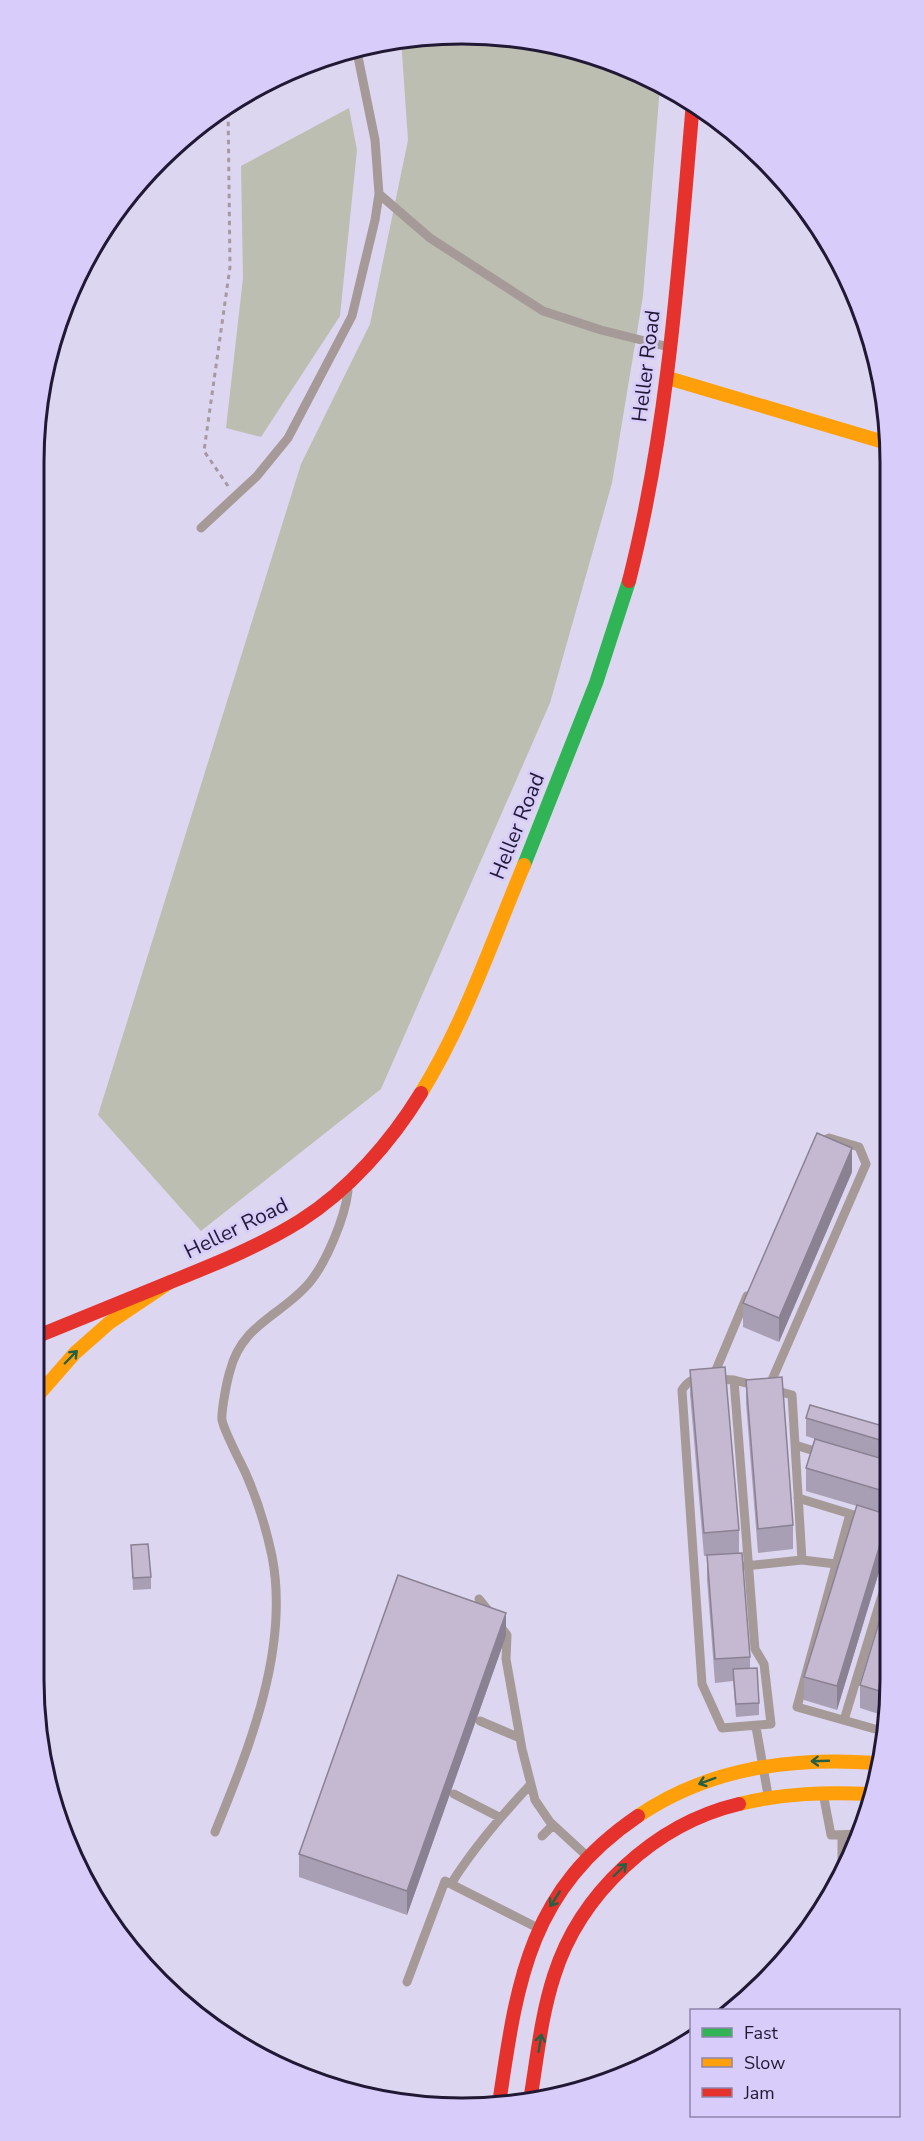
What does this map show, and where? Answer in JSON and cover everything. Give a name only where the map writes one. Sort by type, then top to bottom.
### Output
[{"type":"main road","name":"Heller Road","points":[[44,1334],[244,1252],[301,1220],[346,1185],[377,1154],[410,1111],[438,1066],[457,1026],[594,692],[615,630],[638,547],[654,469],[668,378],[692,112]]},
{"type":"main road","points":[[668,378],[880,441]]},
{"type":"main road","points":[[44,1388],[75,1353],[109,1323],[170,1282]]},
{"type":"main road","points":[[500,2096],[517,1993],[538,1928],[561,1889],[588,1857],[624,1826],[662,1801],[702,1783],[740,1770],[824,1761],[872,1763]]},
{"type":"main road","points":[[533,2091],[545,2013],[554,1976],[569,1940],[595,1898],[629,1862],[678,1828],[725,1808],[768,1797],[823,1792],[864,1794]]},
{"type":"lane","points":[[201,528],[258,476],[288,438],[352,316],[379,194],[375,140],[358,57]]},
{"type":"lane","points":[[379,194],[430,238],[543,311],[601,330],[671,348]]},
{"type":"lane","points":[[768,1389],[867,1164],[859,1147],[829,1138],[811,1148]]},
{"type":"lane","points":[[215,1832],[240,1771],[255,1725],[272,1655],[276,1606],[272,1558],[264,1521],[222,1420],[230,1371],[236,1354],[254,1329],[310,1282],[316,1273],[330,1248],[345,1206],[348,1192],[346,1185]]},
{"type":"lane","points":[[712,1379],[752,1284]]},
{"type":"lane","points":[[734,1380],[755,1649],[764,1664],[771,1724],[722,1728],[702,1684],[682,1390],[687,1382],[693,1379],[734,1380],[792,1395],[802,1560]]},
{"type":"lane","points":[[795,1445],[827,1454]]},
{"type":"lane","points":[[798,1498],[860,1518]]},
{"type":"lane","points":[[850,1514],[796,1707],[877,1730]]},
{"type":"lane","points":[[738,1566],[802,1560],[837,1564]]},
{"type":"lane","points":[[694,1568],[705,1567]]},
{"type":"lane","points":[[479,1599],[507,1635],[506,1659],[520,1738],[535,1800],[553,1825],[588,1857]]},
{"type":"lane","points":[[844,1720],[880,1602]]},
{"type":"lane","points":[[480,1721],[520,1738]]},
{"type":"lane","points":[[756,1727],[768,1797]]},
{"type":"lane","points":[[452,1884],[470,1854],[499,1817],[531,1784]]},
{"type":"lane","points":[[823,1792],[831,1835],[851,1835]]},
{"type":"lane","points":[[454,1794],[499,1817]]},
{"type":"lane","points":[[542,1836],[553,1825]]},
{"type":"lane","points":[[842,1835],[842,1855]]},
{"type":"lane","points":[[407,1982],[445,1881],[538,1928]]},
{"type":"path","points":[[228,115],[230,267],[204,451],[235,497]]},
{"type":"shaded area","points":[[435,44],[489,44],[517,47],[597,66],[622,75],[659,94],[643,296],[612,483],[550,703],[381,1089],[201,1231],[98,1115],[301,464],[370,324],[408,140],[402,48],[407,47]]},
{"type":"shaded area","points":[[349,108],[357,150],[340,316],[261,437],[226,428],[243,278],[241,166]]},
{"type":"building","points":[[817,1133],[852,1148],[779,1318],[743,1303]]},
{"type":"building","points":[[725,1367],[739,1530],[704,1533],[690,1370]]},
{"type":"building","points":[[782,1377],[793,1525],[758,1529],[746,1380]]},
{"type":"building","points":[[810,1405],[880,1425],[880,1440],[806,1418]]},
{"type":"building","points":[[815,1439],[880,1458],[880,1490],[806,1468]]},
{"type":"building","points":[[857,1505],[880,1512],[880,1545],[837,1686],[804,1677]]},
{"type":"building","points":[[148,1544],[151,1577],[133,1578],[131,1545]]},
{"type":"building","points":[[742,1553],[750,1657],[715,1659],[707,1555]]},
{"type":"building","points":[[398,1575],[506,1613],[407,1891],[299,1854]]},
{"type":"building","points":[[880,1619],[880,1691],[860,1685]]},
{"type":"building","points":[[757,1668],[759,1703],[736,1704],[733,1669]]},
{"type":"traffic: fast","points":[[524,865],[596,683],[629,581]]},
{"type":"traffic: slow","points":[[668,378],[880,441]]},
{"type":"traffic: slow","points":[[421,1093],[464,1010],[524,865]]},
{"type":"traffic: slow","points":[[44,1388],[75,1353],[109,1323],[170,1282]]},
{"type":"traffic: slow","points":[[638,1816],[665,1799],[694,1786],[753,1769],[814,1762],[872,1763]]},
{"type":"traffic: slow","points":[[739,1804],[805,1794],[864,1794]]},
{"type":"traffic: jam","points":[[629,581],[643,522],[663,403],[671,343],[692,112]]},
{"type":"traffic: jam","points":[[44,1333],[218,1262],[300,1221],[335,1195],[368,1164],[421,1093]]},
{"type":"traffic: jam","points":[[532,2091],[543,2022],[554,1976],[566,1946],[582,1917],[602,1890],[650,1845],[708,1814],[739,1804]]},
{"type":"traffic: jam","points":[[500,2096],[522,1979],[534,1942],[550,1908],[572,1875],[601,1845],[638,1816]]}]
